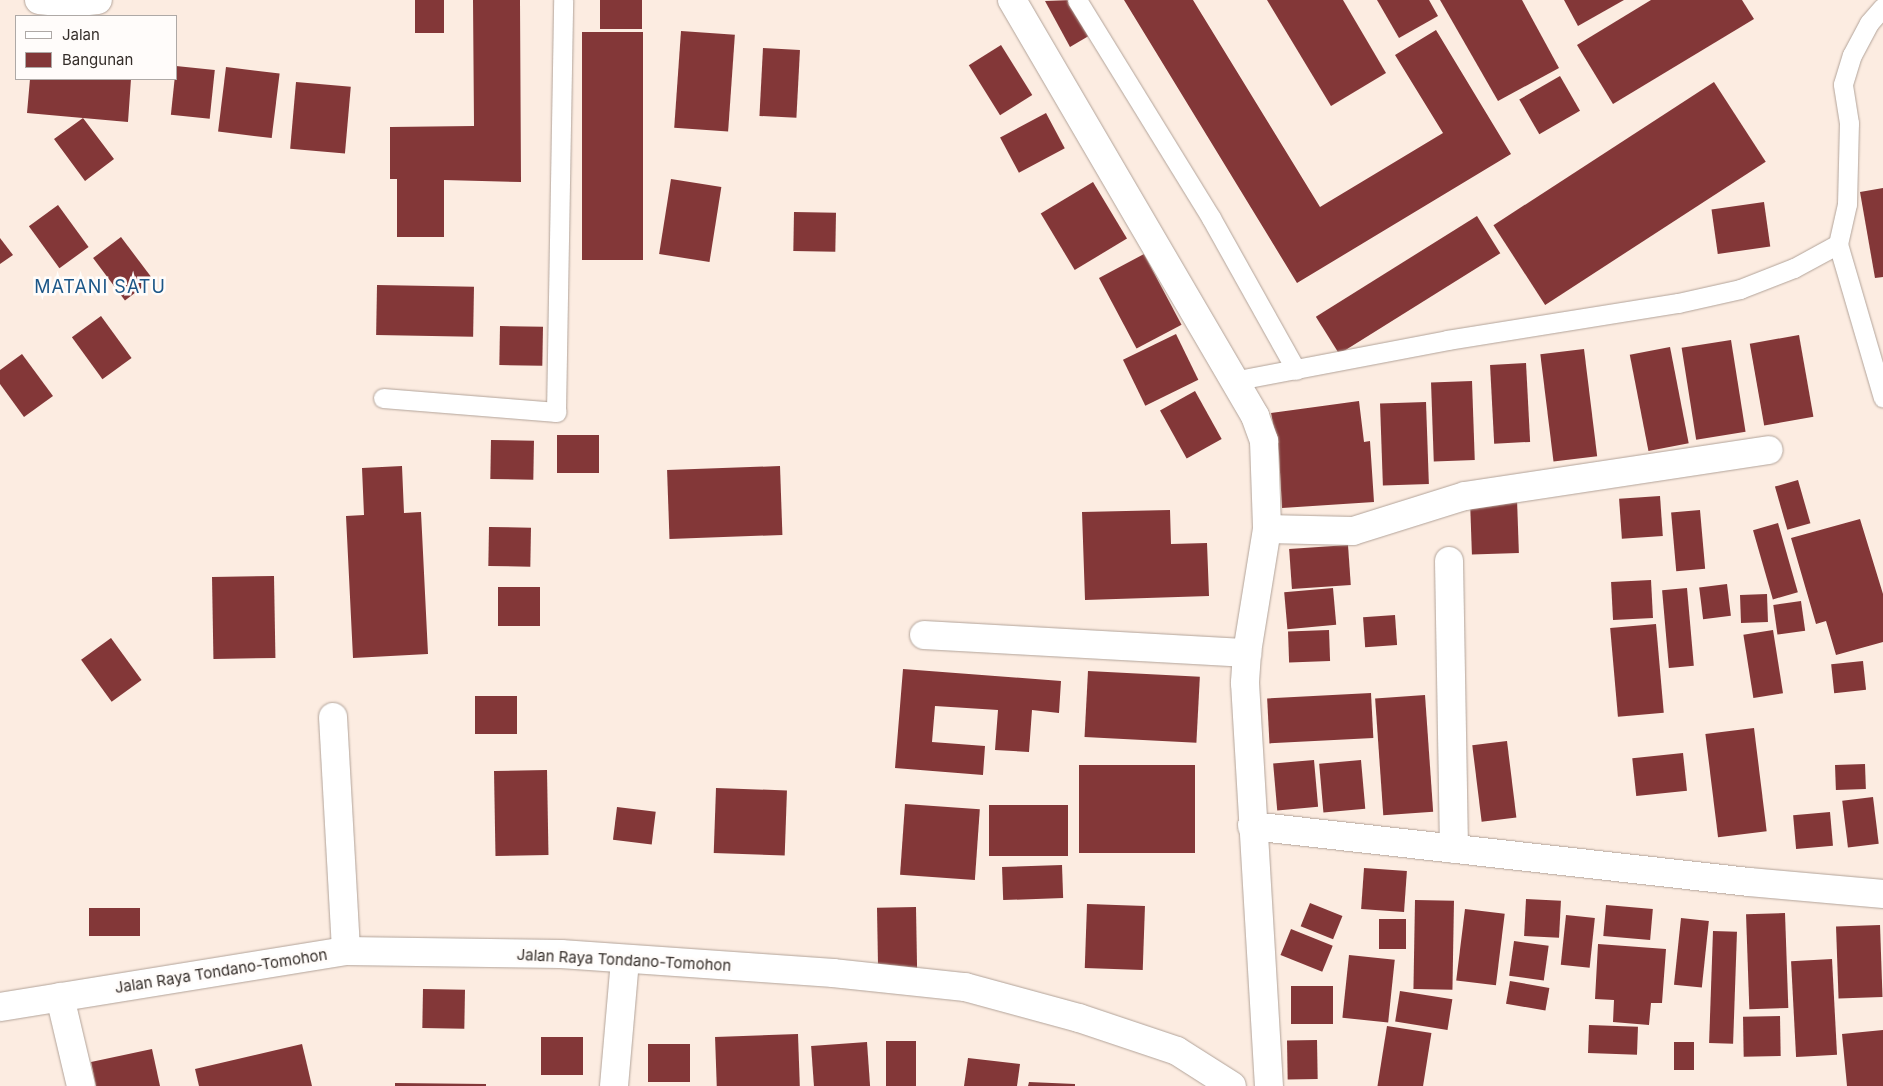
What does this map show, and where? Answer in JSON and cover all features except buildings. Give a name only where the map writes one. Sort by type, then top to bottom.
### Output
[{"type":"main road","points":[[39,0],[69,3],[98,0]]},
{"type":"main road","points":[[1012,0],[1255,416],[1264,441],[1267,528],[1247,653],[1252,826],[1269,1086]]},
{"type":"main road","points":[[1267,528],[1353,531],[1465,496],[1769,450]]},
{"type":"main road","points":[[1449,561],[1454,849]]},
{"type":"main road","points":[[924,634],[1247,653]]},
{"type":"main road","points":[[333,717],[346,951]]},
{"type":"main road","points":[[1252,826],[1883,894]]},
{"type":"main road","name":"Jalan Raya Tondano-Tomohon","points":[[0,1007],[346,951],[560,954],[833,973],[965,987],[1079,1018],[1177,1051],[1232,1086]]},
{"type":"main road","points":[[614,1086],[625,959]]},
{"type":"main road","points":[[60,997],[81,1086]]},
{"type":"lane","points":[[383,398],[556,412],[563,0]]},
{"type":"lane","points":[[1077,0],[1211,218],[1296,370]]},
{"type":"lane","points":[[1883,7],[1869,23],[1852,55],[1843,84],[1849,122],[1847,204],[1838,244],[1883,398]]},
{"type":"lane","points":[[1233,381],[1446,340],[1678,303],[1740,289],[1794,268],[1838,244]]},
{"type":"district","name":"MATANI SATU","points":[[100,287]]}]
